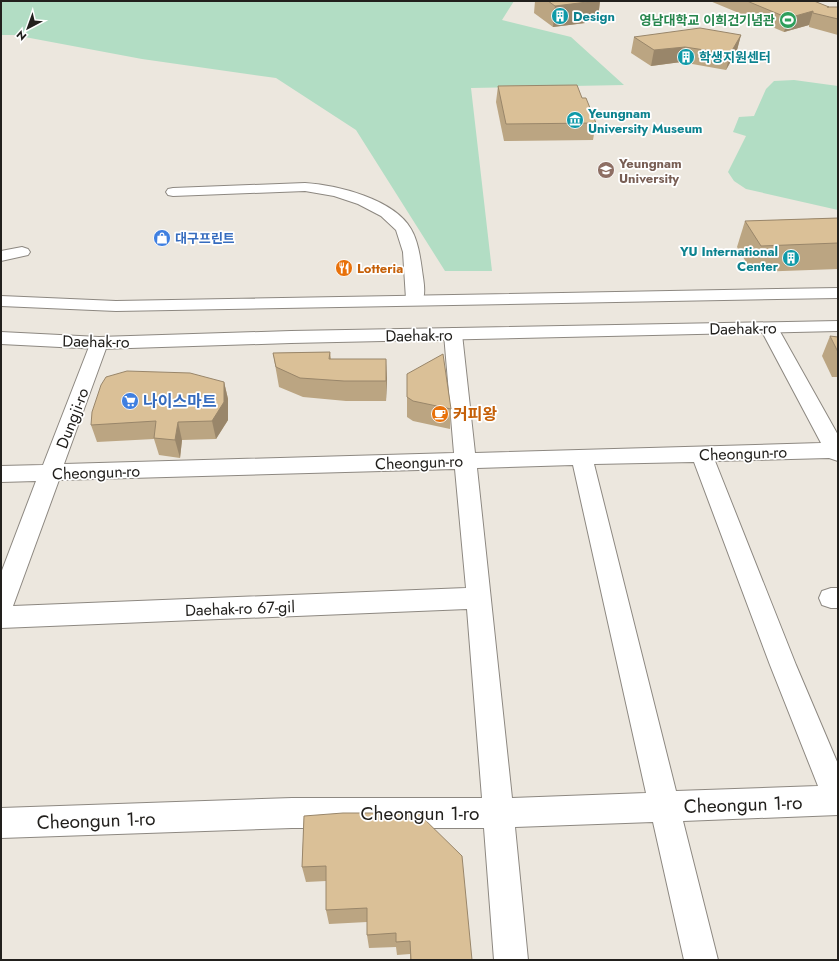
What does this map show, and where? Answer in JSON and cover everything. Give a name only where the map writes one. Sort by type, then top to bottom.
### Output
[{"type":"street","points":[[173,192],[242,188],[316,188],[347,196],[376,206],[395,218],[404,229],[412,254],[415,299]]},
{"type":"street","points":[[1,256],[22,252]]},
{"type":"street","points":[[1,301],[116,306],[415,299],[838,292]]},
{"type":"street","name":"Daehak-ro","points":[[1,338],[99,343],[838,326]]},
{"type":"street","points":[[769,328],[837,451]]},
{"type":"street","points":[[452,334],[479,598],[510,960]]},
{"type":"street","name":"Dungji-ro","points":[[1,605],[99,343]]},
{"type":"street","name":"Cheongun-ro","points":[[1,474],[837,451]]},
{"type":"street","points":[[702,454],[786,672],[838,800]]},
{"type":"street","points":[[582,458],[664,807],[702,960]]},
{"type":"street","name":"Daehak-ro 67-gil","points":[[1,617],[479,598]]},
{"type":"street","name":"Cheongun 1-ro","points":[[1,823],[292,813],[498,813],[838,800]]},
{"type":"green space","points":[[1,1],[514,1],[502,20],[571,37],[624,85],[471,88],[492,271],[445,271],[356,130],[276,78],[142,59],[14,35],[1,35]]},
{"type":"green space","points":[[794,80],[838,86],[838,210],[746,189],[734,181],[728,172],[746,136],[733,132],[739,117],[754,116],[766,89],[774,81]]},
{"type":"building","points":[[548,1],[586,1],[587,2],[555,6]]},
{"type":"building","points":[[747,1],[814,1],[829,7],[838,7],[838,19],[813,13],[813,11],[788,18]]},
{"type":"building","points":[[700,28],[741,35],[730,54],[685,47],[654,50],[634,37]]},
{"type":"building","points":[[577,85],[582,98],[586,98],[596,123],[506,124],[498,86]]},
{"type":"building","points":[[838,218],[838,243],[761,246],[745,221]]},
{"type":"building","points":[[830,336],[838,337],[838,352]]},
{"type":"building","points":[[330,352],[329,359],[386,359],[386,381],[344,381],[300,378],[276,367],[273,353]]},
{"type":"building","points":[[443,354],[451,409],[413,401],[407,397],[407,374]]},
{"type":"building","points":[[127,371],[190,373],[224,382],[224,402],[212,421],[178,422],[175,440],[154,438],[156,421],[91,425],[92,412],[101,385],[106,377]]},
{"type":"building","points":[[343,813],[418,813],[462,856],[472,960],[411,960],[410,941],[396,942],[396,933],[367,935],[367,908],[326,910],[326,866],[302,867],[304,816]]},
{"type":"place","name":"Design","points":[[560,16]]},
{"type":"place","name":"영남대학교 이희건기념관","points":[[788,20]]},
{"type":"place","name":"학생지원센터","points":[[686,57]]},
{"type":"place","name":"Yeungnam University Museum","points":[[575,120]]},
{"type":"place","name":"Yeungnam University","points":[[606,170]]},
{"type":"place","name":"대구프린트","points":[[162,238]]},
{"type":"place","name":"YU International Center","points":[[791,258]]},
{"type":"place","name":"Lotteria","points":[[344,268]]},
{"type":"place","name":"나이스마트","points":[[130,401]]},
{"type":"place","name":"커피왕","points":[[440,414]]}]
